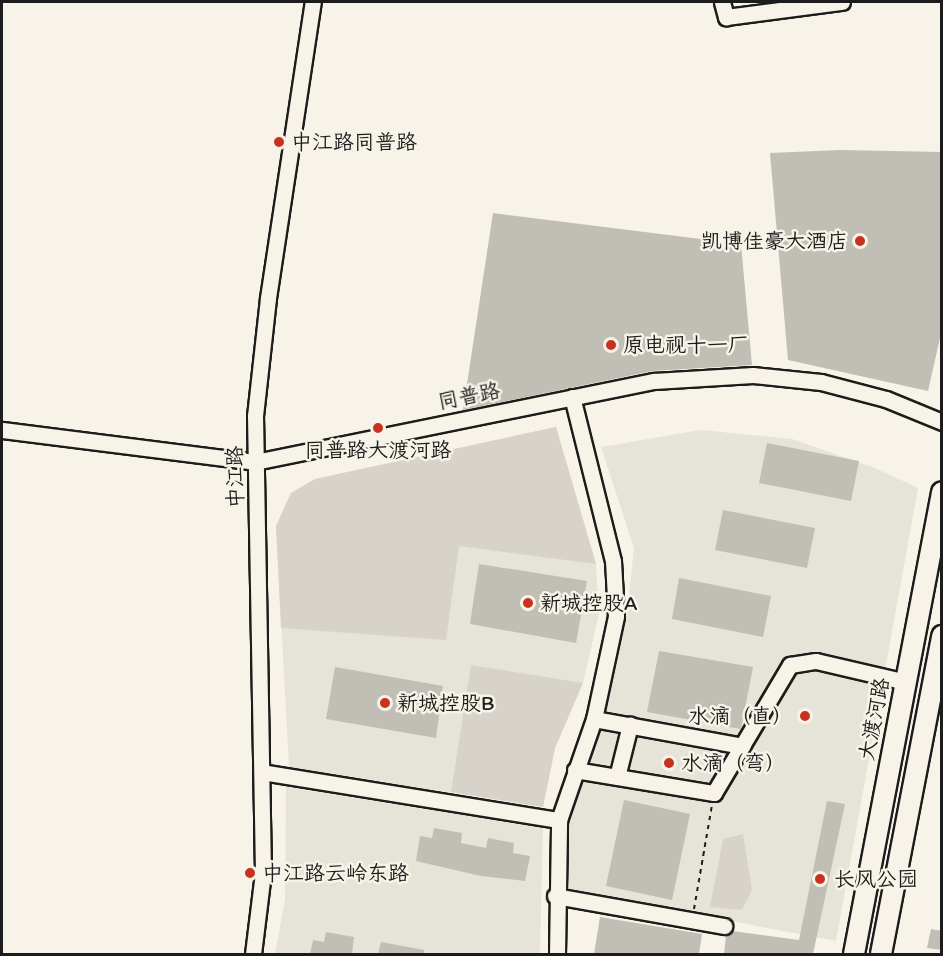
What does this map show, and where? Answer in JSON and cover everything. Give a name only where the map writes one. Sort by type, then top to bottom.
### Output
[{"type":"main road","name":"大渡河路","points":[[854,954],[942,492]]},
{"type":"main road","points":[[881,954],[942,636]]},
{"type":"street","name":"中江路","points":[[253,954],[263,873],[255,462],[258,372],[313,2]]},
{"type":"street","points":[[722,2],[726,17],[842,2]]},
{"type":"street","name":"同普路","points":[[2,430],[255,462],[654,381],[753,375],[821,382],[886,399],[942,422]]},
{"type":"street","points":[[557,954],[560,936],[555,896],[559,820],[594,719],[616,616],[613,561],[572,397]]},
{"type":"street","points":[[575,770],[714,794],[790,665],[816,661],[906,682]]},
{"type":"street","points":[[594,719],[743,746]]},
{"type":"street","points":[[617,777],[630,725]]},
{"type":"street","points":[[262,772],[559,820]]},
{"type":"street","points":[[555,896],[724,926]]},
{"type":"path","points":[[692,921],[714,794]]},
{"type":"shaded area","points":[[556,427],[596,564],[599,614],[583,683],[555,748],[543,807],[289,767],[276,526],[291,493],[315,479]]},
{"type":"shaded area","points":[[556,427],[596,564],[459,546],[446,640],[281,628],[276,526],[291,493],[315,479]]},
{"type":"shaded area","points":[[701,430],[792,439],[875,468],[918,488],[836,941],[562,889],[569,812],[602,728],[626,622],[634,548],[601,447]]},
{"type":"shaded area","points":[[471,665],[583,683],[555,748],[543,807],[451,792]]},
{"type":"shaded area","points":[[286,787],[543,828],[540,954],[275,954],[285,899]]},
{"type":"shaded area","points":[[743,834],[752,890],[742,910],[710,907],[723,839]]},
{"type":"building","name":"凯博佳豪大酒店","points":[[840,150],[942,152],[942,329],[928,391],[788,360],[770,153]]},
{"type":"building","name":"原电视十一厂","points":[[493,213],[741,244],[752,365],[652,371],[463,410]]},
{"type":"building","points":[[767,443],[859,461],[851,501],[759,483]]},
{"type":"building","points":[[723,510],[815,528],[807,568],[715,550]]},
{"type":"building","name":"新城控股A","points":[[479,564],[587,581],[576,643],[470,624]]},
{"type":"building","points":[[679,578],[771,596],[763,637],[672,619]]},
{"type":"building","points":[[659,651],[753,667],[741,729],[647,712]]},
{"type":"building","name":"新城控股B","points":[[335,667],[443,686],[436,738],[326,719]]},
{"type":"building","points":[[624,800],[690,814],[672,900],[606,886]]},
{"type":"building","name":"长风公园","points":[[827,801],[845,804],[813,954],[724,954],[726,935],[732,931],[799,940]]},
{"type":"building","points":[[434,828],[462,833],[461,843],[486,848],[488,838],[514,843],[513,853],[530,856],[525,881],[481,876],[416,861],[420,836],[432,838]]},
{"type":"building","points":[[600,917],[702,934],[699,954],[594,954]]},
{"type":"building","points":[[931,929],[942,931],[942,950],[927,948]]},
{"type":"building","points":[[326,932],[354,937],[352,954],[310,954],[313,940],[324,942]]},
{"type":"building","points":[[381,942],[424,950],[424,954],[378,954]]},
{"type":"place","name":"中江路同普路","points":[[279,142]]},
{"type":"place","name":"凯博佳豪大酒店","points":[[860,241]]},
{"type":"place","name":"原电视十一厂","points":[[611,345]]},
{"type":"place","name":"同普路大渡河路","points":[[378,428]]},
{"type":"place","name":"新城控股A","points":[[528,603]]},
{"type":"place","name":"新城控股B","points":[[385,703]]},
{"type":"place","name":"水滴（直）","points":[[805,716]]},
{"type":"place","name":"水滴（弯）","points":[[669,763]]},
{"type":"place","name":"中江路云岭东路","points":[[250,873]]},
{"type":"place","name":"长风公园","points":[[820,879]]}]
